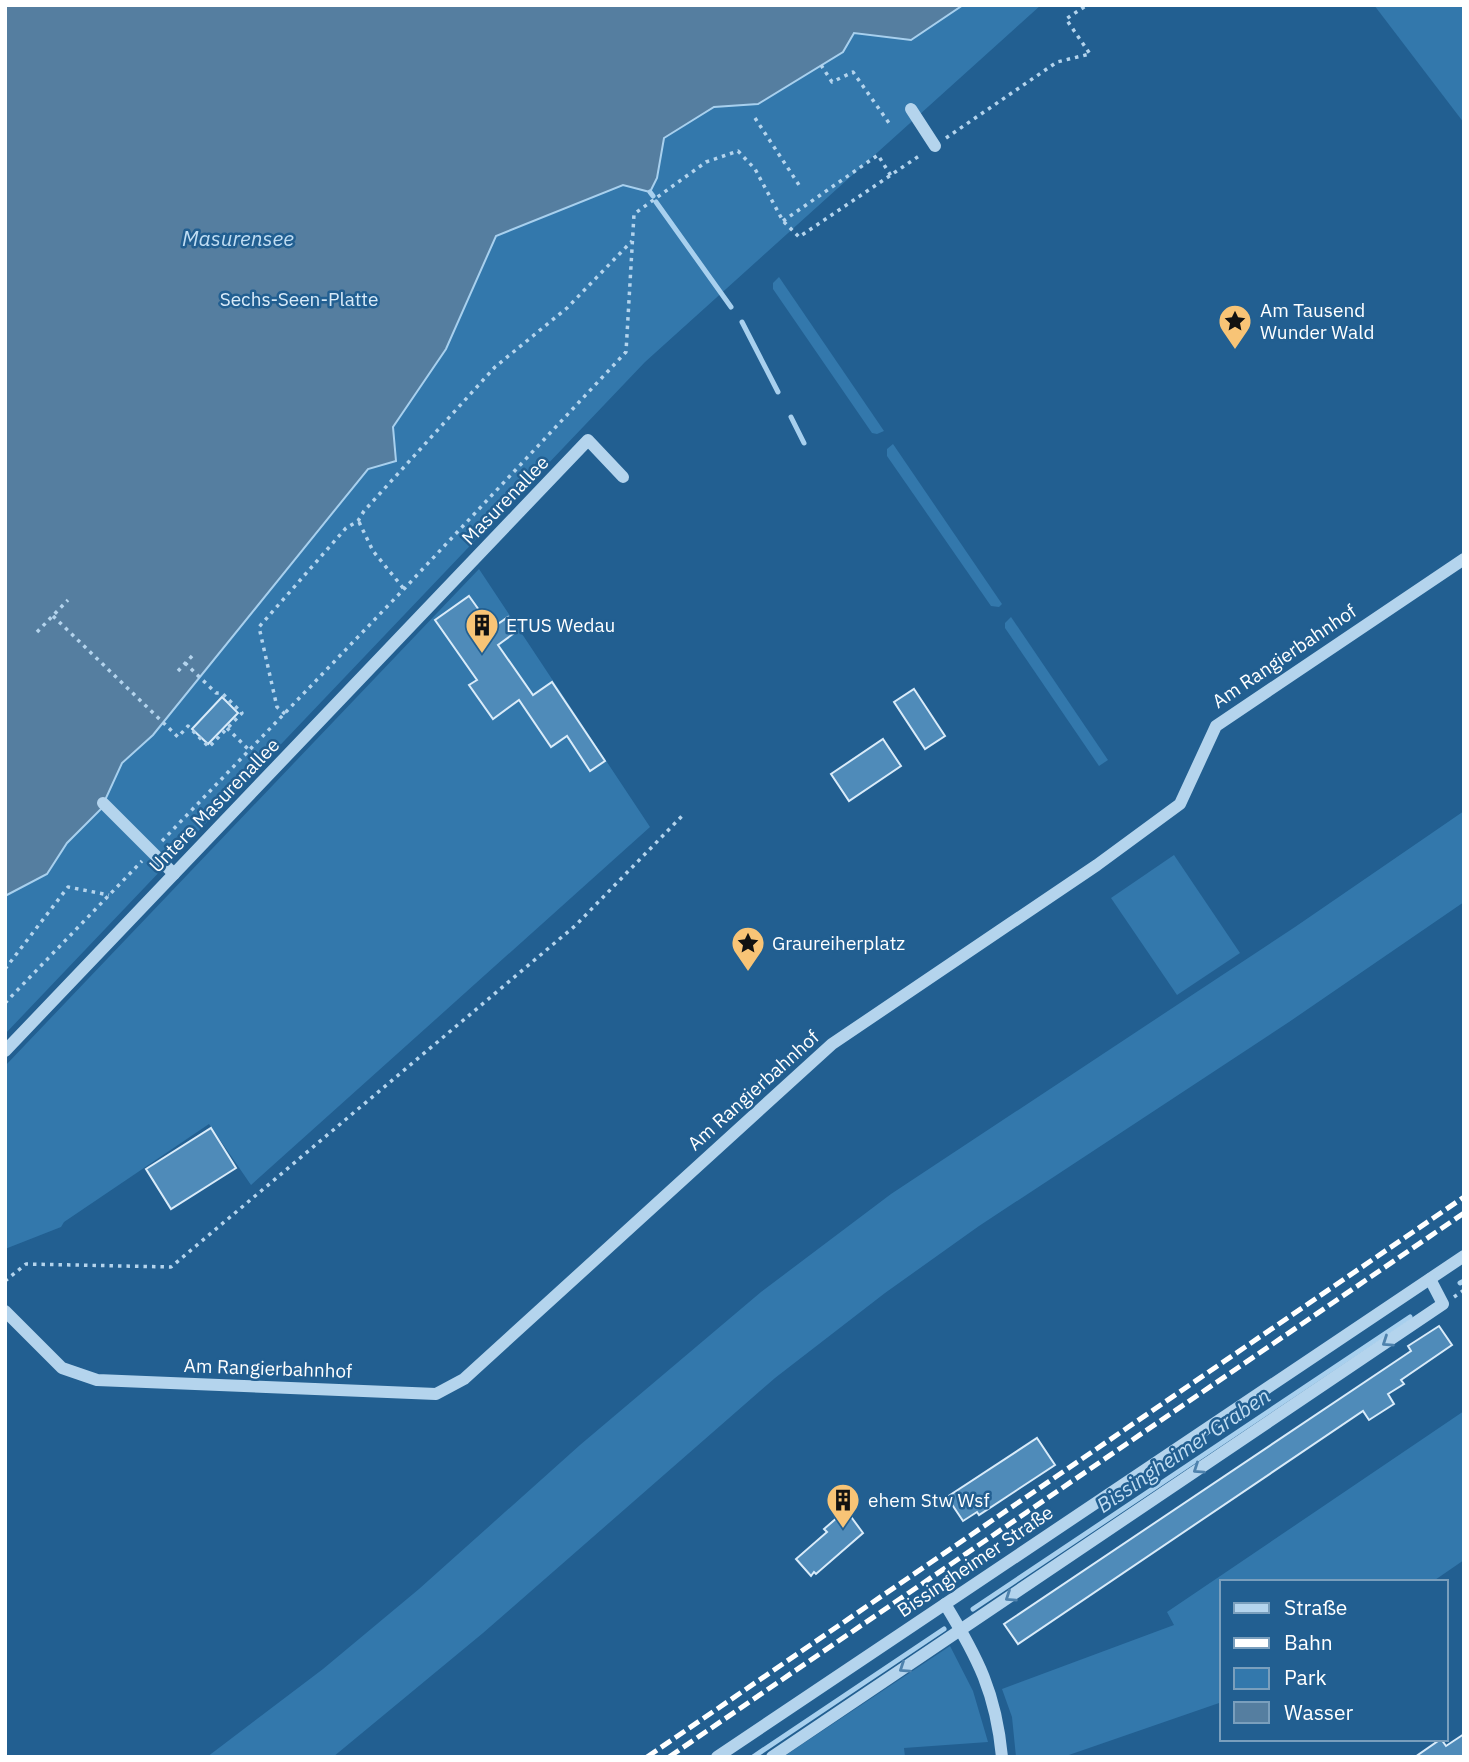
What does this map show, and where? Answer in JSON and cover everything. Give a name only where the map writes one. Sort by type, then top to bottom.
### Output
[{"type":"street","points":[[911,109],[935,146]]},
{"type":"street","name":"Masurenallee","points":[[450,586],[588,440],[623,477]]},
{"type":"street","name":"Am Rangierbahnhof","points":[[5,1311],[62,1368],[97,1380],[436,1394],[464,1379],[832,1044],[1097,865],[1180,804],[1216,726],[1464,559]]},
{"type":"street","name":"Untere Masurenallee","points":[[5,1051],[450,586]]},
{"type":"street","points":[[103,803],[174,874]]},
{"type":"street","name":"Bissingheimer Straße","points":[[716,1757],[1464,1256]]},
{"type":"street","points":[[772,1757],[1443,1304],[1430,1279]]},
{"type":"street","points":[[945,1604],[981,1666],[998,1715],[1002,1757]]},
{"type":"path","points":[[1087,5],[1066,19],[1090,54]]},
{"type":"path","points":[[821,65],[832,82],[853,72],[889,123]]},
{"type":"path","points":[[755,118],[799,185]]},
{"type":"path","points":[[5,1003],[250,751],[626,352],[634,214],[706,162],[738,151],[755,169],[783,221],[799,237]]},
{"type":"path","points":[[783,221],[878,155],[891,176]]},
{"type":"path","points":[[285,714],[277,707],[259,627],[346,528],[358,521],[364,511],[495,367],[567,309],[633,240]]},
{"type":"path","points":[[358,521],[373,551],[404,589]]},
{"type":"path","points":[[37,632],[68,600]]},
{"type":"path","points":[[52,616],[178,737],[188,726],[209,747],[242,713],[222,693],[216,693],[185,663]]},
{"type":"path","points":[[178,671],[193,655]]},
{"type":"path","points":[[226,727],[250,751]]},
{"type":"path","points":[[5,1281],[26,1264],[171,1267],[576,925],[682,816]]},
{"type":"path","points":[[5,969],[68,887],[109,895]]},
{"type":"green space","name":"Masurensee","points":[[5,5],[1041,5],[645,362],[5,1034]]},
{"type":"green space","points":[[1374,5],[1464,5],[1464,123]]},
{"type":"green space","points":[[779,277],[884,431],[872,433],[773,289],[773,283]]},
{"type":"green space","points":[[893,444],[1002,604],[999,607],[991,606],[887,456],[887,449]]},
{"type":"green space","points":[[479,569],[650,827],[251,1185],[209,1124],[64,1222],[61,1227],[5,1249],[5,1066]]},
{"type":"green space","points":[[1011,617],[1108,760],[1099,766],[1005,628],[1005,623]]},
{"type":"green space","points":[[1464,811],[1464,902],[1289,1022],[979,1226],[885,1293],[775,1378],[483,1633],[333,1757],[207,1757],[323,1669],[419,1589],[580,1445],[761,1292],[891,1194],[1295,927]]},
{"type":"green space","points":[[1174,855],[1240,953],[1177,995],[1111,898]]},
{"type":"green space","points":[[1464,1411],[1464,1560],[1435,1580],[1220,1580],[1220,1703],[1063,1757],[1016,1757],[1012,1717],[1002,1689],[1174,1625],[1167,1612]]},
{"type":"green space","points":[[950,1646],[973,1691],[988,1742],[904,1748],[905,1757],[783,1757]]},
{"type":"water","name":"Masurensee","points":[[5,5],[963,5],[911,40],[854,33],[843,52],[758,104],[714,107],[664,138],[657,178],[650,192],[623,185],[496,236],[446,349],[393,427],[396,461],[368,469],[153,735],[122,763],[101,809],[67,843],[47,874],[5,896]]},
{"type":"building","points":[[469,596],[492,628],[508,617],[517,631],[498,645],[533,695],[552,682],[605,761],[590,771],[567,736],[551,747],[519,700],[493,719],[469,685],[477,680],[435,620]]},
{"type":"building","points":[[914,689],[945,736],[925,749],[894,702]]},
{"type":"building","points":[[222,697],[238,713],[208,744],[192,729]]},
{"type":"building","points":[[883,739],[901,766],[849,801],[831,774]]},
{"type":"building","points":[[211,1128],[236,1168],[171,1209],[146,1169]]},
{"type":"building","points":[[1439,1326],[1452,1345],[1401,1380],[1404,1384],[1388,1394],[1394,1404],[1369,1420],[1363,1411],[1018,1644],[1004,1624],[1411,1351],[1408,1346]]},
{"type":"building","points":[[1037,1438],[1055,1465],[979,1515],[977,1512],[963,1521],[947,1497]]},
{"type":"building","points":[[846,1510],[863,1533],[811,1576],[796,1559],[827,1532],[824,1529]]},
{"type":"building","points":[[1464,1734],[1464,1757],[1415,1757],[1438,1741],[1442,1741],[1446,1746]]},
{"type":"waterway","points":[[650,192],[653,196]]},
{"type":"waterway","points":[[656,202],[731,307]]},
{"type":"waterway","points":[[742,322],[778,392]]},
{"type":"waterway","points":[[791,417],[804,443]]},
{"type":"waterway","name":"Bissingheimer Graben","points":[[1460,1283],[1464,1281]]},
{"type":"waterway","name":"Bissingheimer Graben","points":[[973,1609],[1410,1317]]},
{"type":"waterway","name":"Bissingheimer Graben","points":[[753,1757],[944,1629]]},
{"type":"railway","points":[[647,1757],[1464,1197]]},
{"type":"railway","points":[[669,1757],[1464,1213]]},
{"type":"place","name":"Am Tausend Wunder Wald","points":[[1235,351]]},
{"type":"place","name":"ETUS Wedau","points":[[482,655]]},
{"type":"place","name":"Graureiherplatz","points":[[748,973]]},
{"type":"place","name":"ehem Stw Wsf","points":[[843,1530]]},
{"type":"park label","name":"Sechs-Seen-Platte","points":[[299,299]]}]
